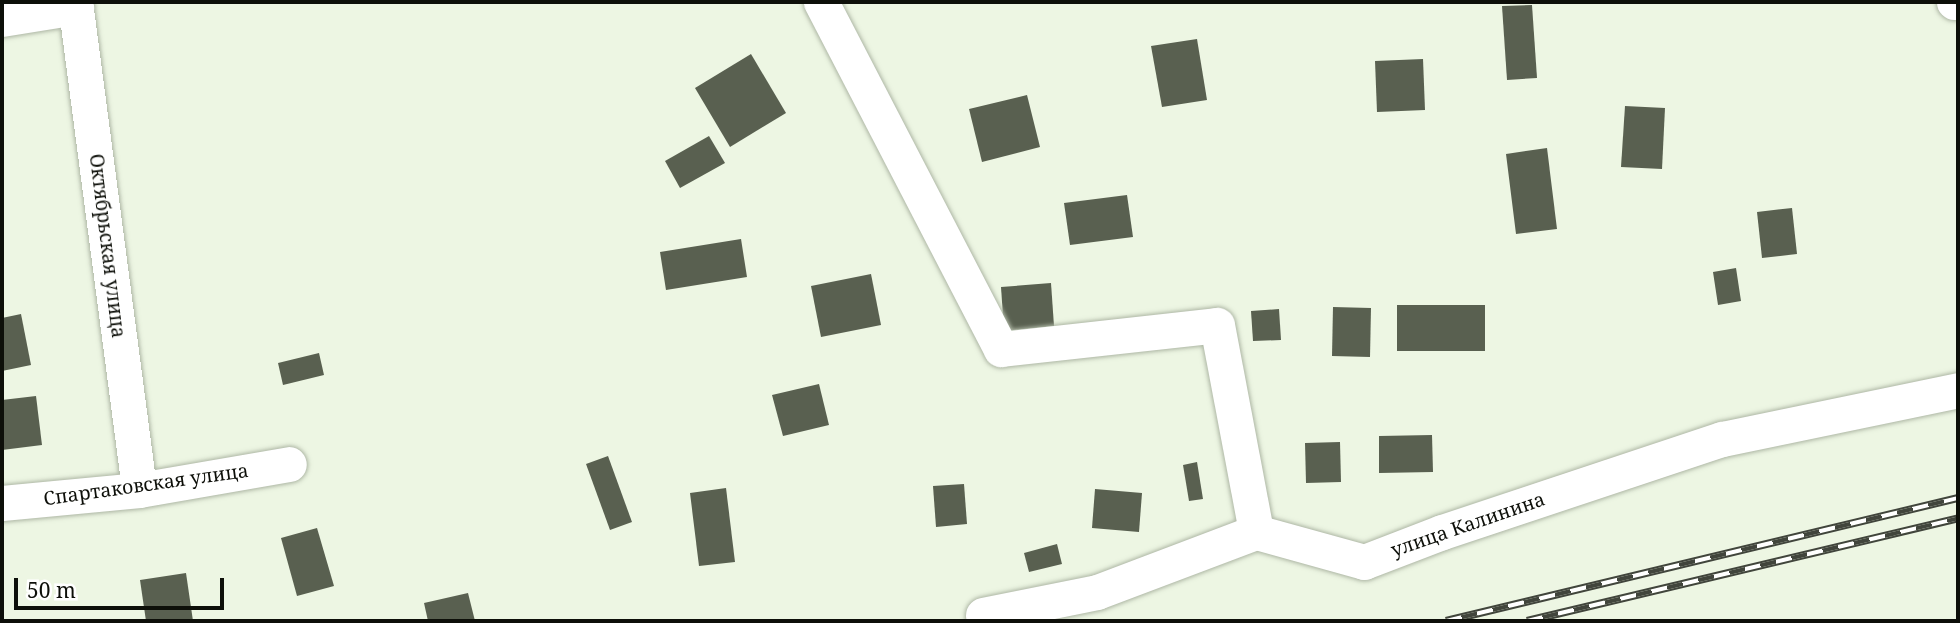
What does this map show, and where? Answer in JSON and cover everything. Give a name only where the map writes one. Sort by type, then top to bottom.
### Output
[{"type":"street","points":[[821,2],[1001,349],[1217,325],[1256,532],[1097,592],[983,615]]},
{"type":"street","points":[[2,19],[76,4]]},
{"type":"street","name":"Октябрьская улица","points":[[76,4],[139,490]]},
{"type":"street","name":"улица Калинина","points":[[1256,532],[1364,562],[1442,532],[1722,439],[1958,390]]},
{"type":"street","name":"Спартаковская улица","points":[[2,503],[139,490],[289,464]]},
{"type":"building","points":[[1532,5],[1537,78],[1507,80],[1502,6]]},
{"type":"building","points":[[1197,39],[1207,100],[1162,107],[1151,46]]},
{"type":"building","points":[[751,54],[786,113],[730,147],[695,88]]},
{"type":"building","points":[[1423,59],[1425,110],[1377,112],[1375,61]]},
{"type":"building","points":[[1027,95],[1040,147],[982,162],[969,109]]},
{"type":"building","points":[[1625,106],[1665,108],[1662,169],[1621,167]]},
{"type":"building","points":[[709,136],[725,163],[680,188],[665,161]]},
{"type":"building","points":[[1547,148],[1557,229],[1516,234],[1506,154]]},
{"type":"building","points":[[1127,195],[1133,237],[1070,245],[1064,203]]},
{"type":"building","points":[[1792,208],[1797,254],[1762,258],[1757,212]]},
{"type":"building","points":[[741,239],[747,277],[666,290],[660,252]]},
{"type":"building","points":[[1736,268],[1741,301],[1718,305],[1713,272]]},
{"type":"building","points":[[871,274],[881,325],[821,337],[811,286]]},
{"type":"building","points":[[1051,283],[1054,326],[1004,331],[1001,287]]},
{"type":"building","points":[[1397,305],[1485,305],[1485,351],[1397,351]]},
{"type":"building","points":[[1333,307],[1371,308],[1370,357],[1332,356]]},
{"type":"building","points":[[1279,309],[1281,340],[1253,341],[1251,311]]},
{"type":"building","points":[[21,314],[31,365],[2,371],[2,318]]},
{"type":"building","points":[[319,353],[324,375],[283,385],[278,363]]},
{"type":"building","points":[[819,384],[829,425],[783,436],[772,395]]},
{"type":"building","points":[[36,396],[42,445],[2,450],[2,400]]},
{"type":"building","points":[[1432,435],[1433,472],[1379,473],[1379,436]]},
{"type":"building","points":[[1340,442],[1341,482],[1306,483],[1305,443]]},
{"type":"building","points":[[608,456],[632,522],[610,530],[586,464]]},
{"type":"building","points":[[1197,462],[1203,499],[1189,501],[1183,465]]},
{"type":"building","points":[[964,484],[967,524],[936,527],[933,486]]},
{"type":"building","points":[[726,488],[735,562],[699,566],[690,493]]},
{"type":"building","points":[[1095,489],[1142,493],[1139,532],[1092,528]]},
{"type":"building","points":[[317,528],[334,586],[297,596],[281,538]]},
{"type":"building","points":[[1057,544],[1062,564],[1029,572],[1024,553]]},
{"type":"building","points":[[186,573],[193,621],[146,621],[140,580]]},
{"type":"building","points":[[468,593],[475,621],[428,621],[424,603]]},
{"type":"railway","points":[[1446,621],[1958,498]]},
{"type":"railway","points":[[1527,621],[1958,518]]}]
